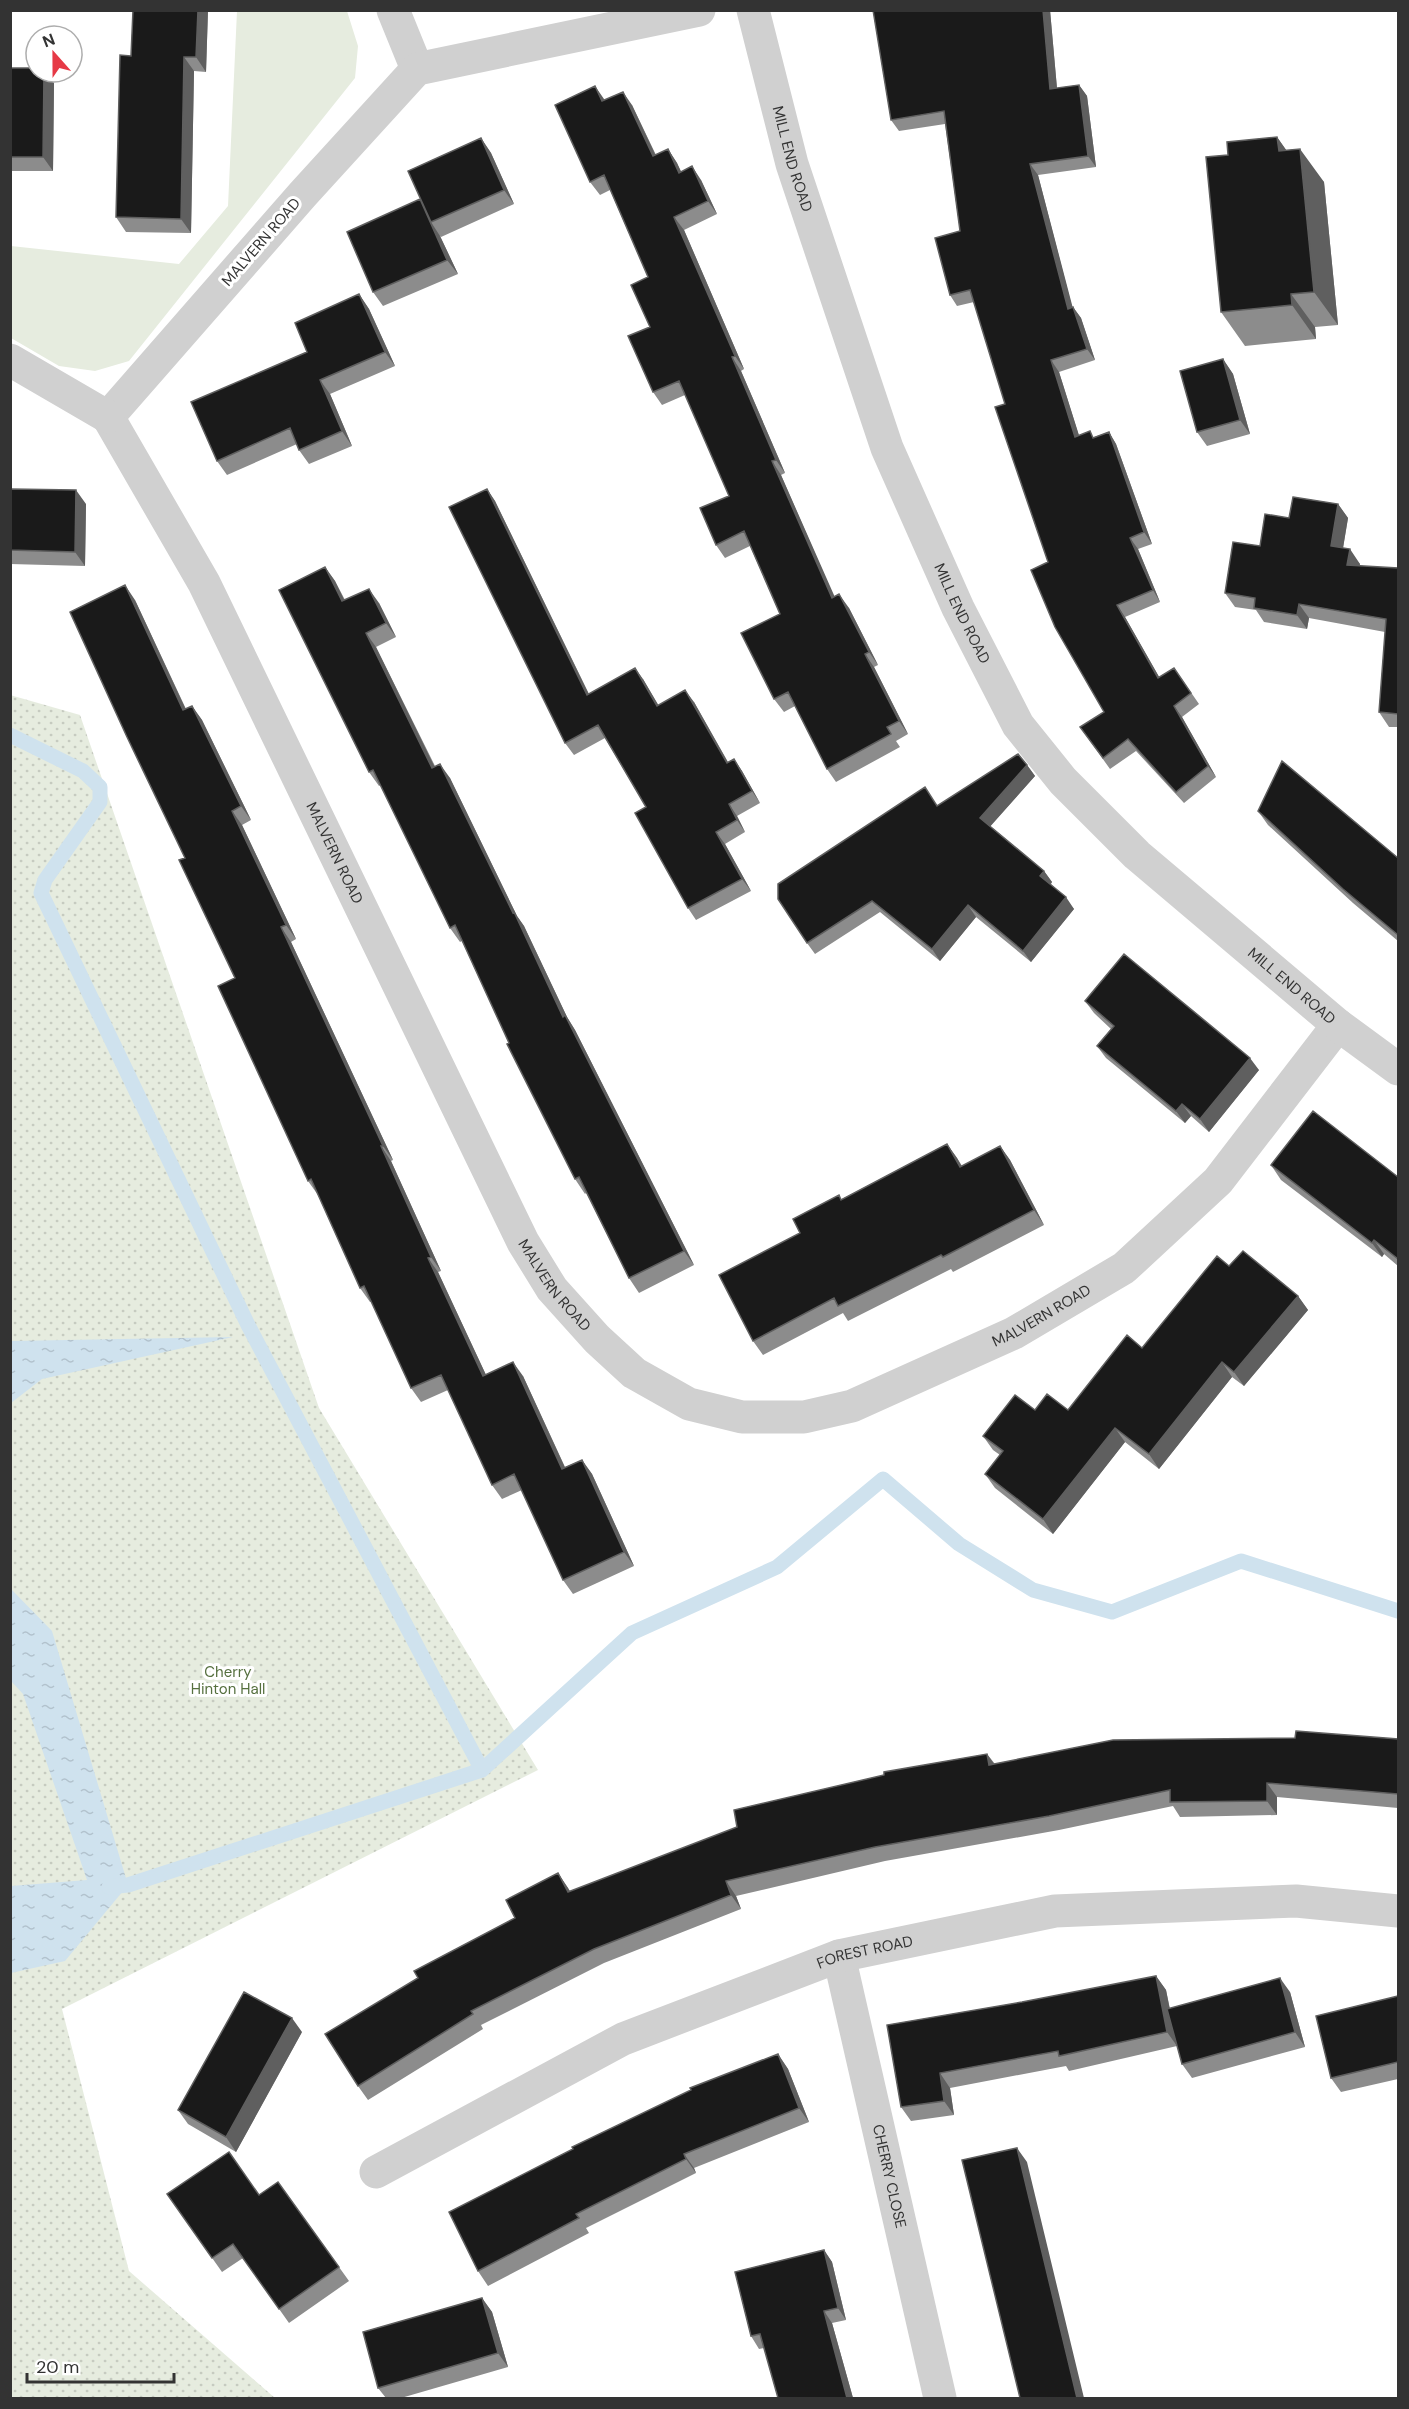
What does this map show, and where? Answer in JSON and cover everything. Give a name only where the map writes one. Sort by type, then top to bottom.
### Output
[{"type":"street","points":[[393,10],[417,69],[699,10]]},
{"type":"street","name":"MILL END ROAD","points":[[753,10],[792,164],[887,448],[958,608],[1018,725],[1063,780],[1137,855],[1338,1025],[1398,1069]]},
{"type":"street","name":"MALVERN ROAD","points":[[417,69],[303,194],[108,417],[215,605],[523,1242],[552,1289],[597,1339],[634,1373],[689,1404],[742,1417],[804,1417],[852,1406],[1024,1327],[1124,1268],[1218,1181],[1338,1025]]},
{"type":"street","points":[[10,360],[108,417]]},
{"type":"street","name":"FOREST ROAD","points":[[376,2172],[623,2039],[839,1956],[1055,1911],[1296,1901],[1398,1911]]},
{"type":"street","name":"CHERRY CLOSE","points":[[839,1956],[940,2398]]},
{"type":"green space","points":[[237,11],[347,11],[358,46],[355,78],[129,361],[95,371],[59,366],[11,338],[11,246],[179,264],[228,206]]},
{"type":"green space","name":"Cherry Hinton Hall","points":[[10,695],[80,715],[319,1408],[538,1770],[62,2009],[129,2271],[275,2398],[11,2398]]},
{"type":"water","points":[[233,1337],[42,1379],[11,1403],[11,1341]]},
{"type":"water","points":[[11,1589],[52,1631],[128,1885],[65,1961],[11,1973],[11,1886],[87,1880],[23,1694],[11,1681]]},
{"type":"building","points":[[133,10],[198,10],[196,57],[184,57],[181,219],[116,217],[120,55],[131,56]]},
{"type":"building","points":[[873,10],[1043,10],[1050,89],[1079,85],[1088,156],[1030,164],[1068,309],[1073,307],[1087,349],[1051,360],[1075,437],[1090,431],[1093,438],[1109,432],[1144,532],[1130,538],[1153,590],[1117,605],[1158,678],[1174,668],[1191,693],[1174,706],[1208,766],[1176,792],[1128,739],[1103,758],[1080,727],[1104,712],[1055,627],[1031,570],[1048,562],[995,407],[1005,404],[970,290],[950,295],[935,238],[960,231],[944,111],[891,120]]},
{"type":"building","points":[[10,68],[24,68],[24,84],[44,84],[43,157],[10,157]]},
{"type":"building","points":[[595,86],[602,101],[623,92],[653,156],[668,149],[679,173],[692,166],[708,201],[674,217],[735,356],[732,357],[776,460],[772,461],[832,598],[839,594],[869,652],[865,654],[899,721],[887,727],[891,734],[827,769],[788,692],[774,699],[741,633],[780,614],[744,531],[716,545],[700,508],[729,496],[679,381],[653,392],[628,336],[650,327],[631,285],[648,277],[604,175],[590,182],[555,105]]},
{"type":"building","points":[[1277,137],[1279,151],[1300,149],[1314,292],[1291,294],[1292,305],[1221,312],[1206,157],[1228,155],[1227,142]]},
{"type":"building","points":[[481,138],[504,190],[431,222],[408,171]]},
{"type":"building","points":[[420,199],[447,260],[373,292],[347,232]]},
{"type":"building","points":[[359,294],[385,352],[320,380],[342,431],[299,450],[290,428],[217,461],[191,402],[307,352],[295,323]]},
{"type":"building","points":[[1223,359],[1240,420],[1197,432],[1180,371]]},
{"type":"building","points":[[10,489],[76,490],[75,552],[10,550]]},
{"type":"building","points":[[487,489],[587,695],[635,668],[657,706],[685,690],[727,763],[734,759],[752,791],[729,804],[737,820],[716,832],[742,879],[688,908],[635,813],[646,807],[598,725],[565,743],[449,507]]},
{"type":"building","points":[[1293,497],[1338,504],[1331,546],[1350,549],[1347,565],[1398,568],[1398,714],[1379,712],[1386,619],[1299,604],[1297,615],[1254,608],[1255,598],[1225,593],[1233,542],[1260,546],[1265,514],[1289,518]]},
{"type":"building","points":[[325,567],[342,601],[369,589],[386,623],[366,633],[432,768],[440,764],[514,912],[563,1017],[565,1015],[684,1251],[629,1278],[579,1177],[575,1179],[507,1044],[509,1043],[455,925],[450,928],[373,770],[369,772],[279,590]]},
{"type":"building","points":[[125,585],[183,710],[192,706],[241,806],[232,811],[286,925],[281,927],[383,1146],[381,1146],[431,1257],[428,1258],[483,1376],[513,1362],[562,1469],[582,1460],[624,1552],[563,1580],[514,1474],[492,1485],[441,1375],[411,1388],[364,1286],[360,1288],[311,1179],[308,1181],[218,986],[235,978],[179,860],[185,858],[70,612]]},
{"type":"building","points":[[1018,754],[1027,765],[980,818],[1044,871],[1040,876],[1066,897],[1023,951],[968,905],[932,949],[872,901],[807,943],[778,899],[778,884],[925,787],[937,806]]},
{"type":"building","points":[[1282,761],[1398,858],[1398,935],[1343,889],[1258,811]]},
{"type":"building","points":[[1124,954],[1250,1058],[1200,1119],[1182,1104],[1176,1111],[1097,1046],[1114,1026],[1085,1001]]},
{"type":"building","points":[[1313,1111],[1398,1177],[1398,1259],[1374,1240],[1372,1243],[1271,1165]]},
{"type":"building","points":[[947,1144],[960,1167],[1000,1146],[1034,1210],[943,1257],[941,1255],[838,1306],[834,1298],[753,1341],[719,1275],[800,1233],[793,1219],[839,1195],[841,1200]]},
{"type":"building","points":[[1243,1251],[1298,1296],[1234,1372],[1222,1362],[1149,1454],[1115,1428],[1043,1519],[985,1474],[1003,1451],[983,1436],[1015,1395],[1035,1410],[1047,1394],[1068,1410],[1127,1335],[1142,1348],[1217,1256],[1229,1266]]},
{"type":"building","points":[[1296,1731],[1398,1739],[1398,1794],[1267,1783],[1267,1801],[1170,1802],[1170,1790],[1049,1816],[875,1847],[726,1881],[731,1895],[594,1949],[471,2011],[473,2014],[358,2086],[325,2034],[418,1978],[414,1971],[515,1918],[506,1900],[558,1873],[568,1892],[737,1827],[734,1810],[884,1775],[884,1772],[987,1754],[989,1765],[1113,1740],[1295,1738]]},
{"type":"building","points":[[1156,1976],[1167,2032],[1059,2056],[1058,2051],[940,2073],[944,2101],[901,2107],[887,2025]]},
{"type":"building","points":[[1280,1978],[1295,2032],[1182,2064],[1167,2009]]},
{"type":"building","points":[[244,1992],[292,2018],[226,2137],[178,2110]]},
{"type":"building","points":[[1398,1996],[1398,2062],[1331,2078],[1316,2016]]},
{"type":"building","points":[[778,2054],[799,2108],[684,2154],[686,2159],[576,2214],[579,2218],[478,2271],[449,2212],[573,2149],[572,2147],[691,2090],[690,2088]]},
{"type":"building","points":[[1017,2148],[1077,2398],[1020,2398],[962,2160]]},
{"type":"building","points":[[229,2152],[259,2195],[278,2182],[339,2267],[279,2309],[233,2244],[212,2258],[167,2194]]},
{"type":"building","points":[[824,2250],[838,2308],[824,2311],[847,2398],[778,2398],[760,2334],[751,2336],[735,2272]]},
{"type":"building","points":[[482,2298],[498,2353],[378,2388],[363,2332]]},
{"type":"waterway","points":[[10,735],[83,771],[100,787],[100,802],[45,880],[41,893],[248,1325],[482,1770]]},
{"type":"waterway","points":[[109,1887],[128,1885],[482,1770],[632,1633],[777,1567],[883,1479],[959,1544],[1033,1590],[1112,1612],[1241,1561],[1398,1611]]}]
